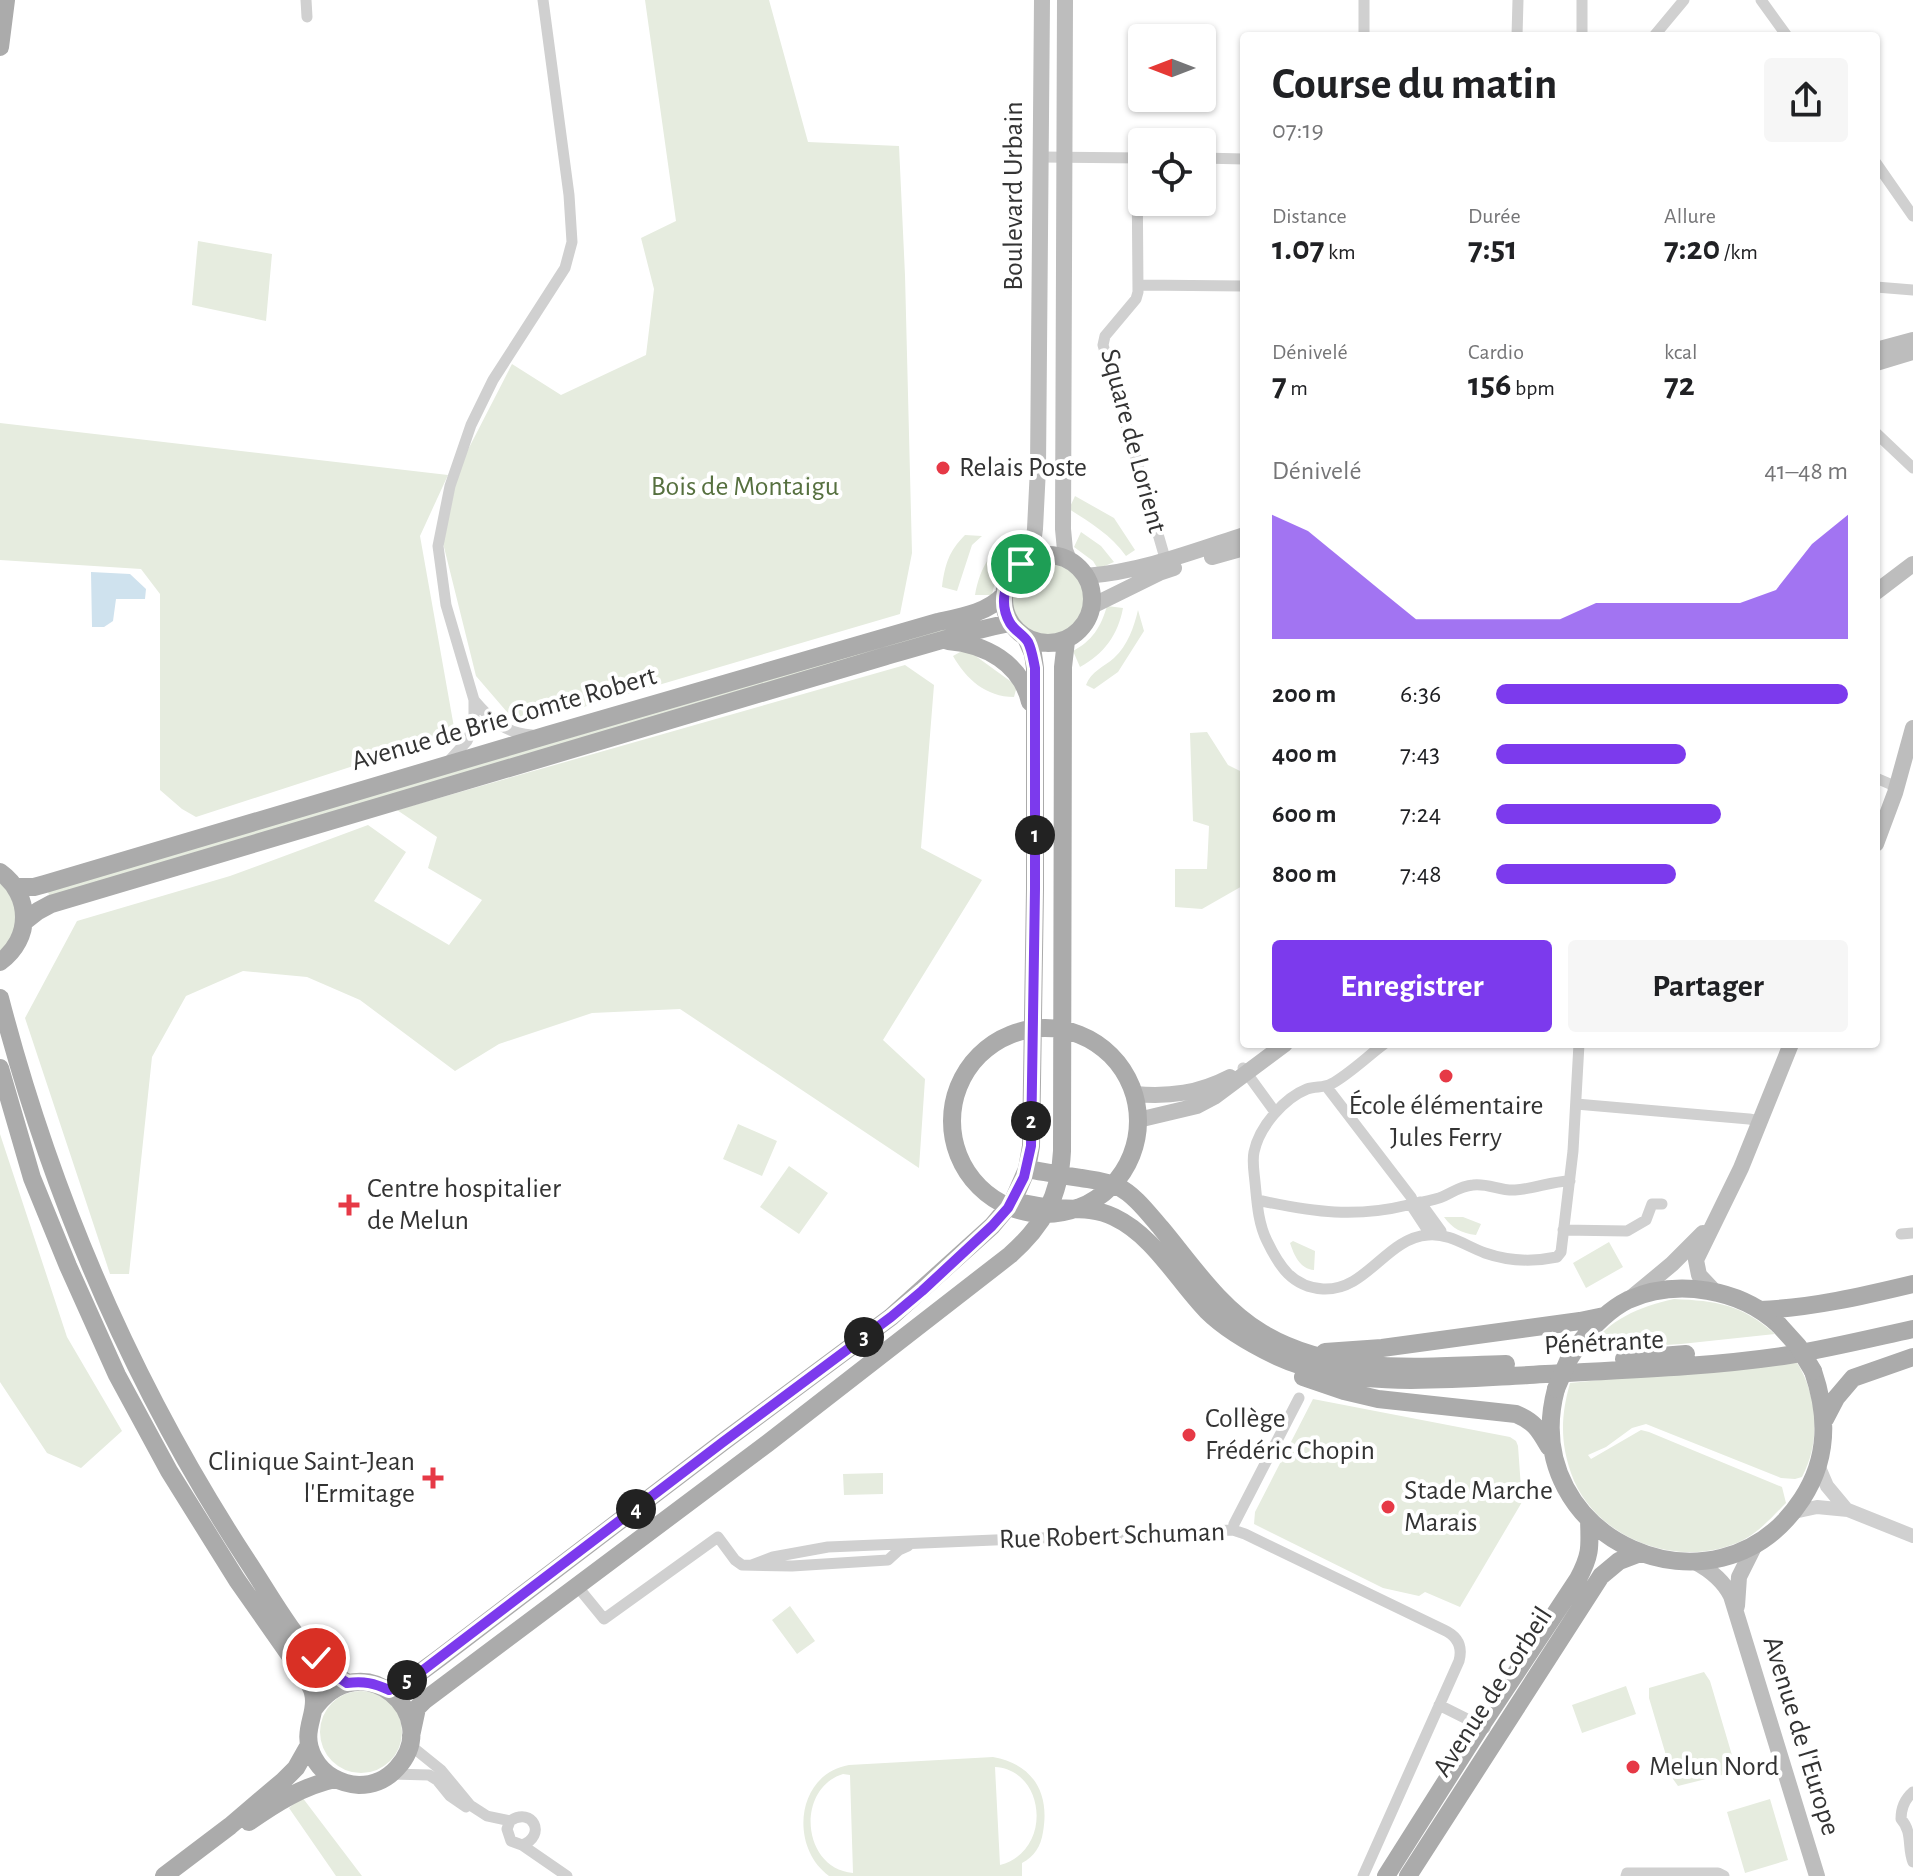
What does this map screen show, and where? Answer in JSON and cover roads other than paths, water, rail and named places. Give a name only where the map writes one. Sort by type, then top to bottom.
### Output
[{"type":"main road","points":[[0,47],[6,0]]},
{"type":"main road","name":"Boulevard Urbain","points":[[1031,558],[1035,529],[1039,393],[1042,0]]},
{"type":"main road","points":[[1065,0],[1063,529],[1069,560]]},
{"type":"main road","points":[[1880,349],[1913,340]]},
{"type":"main road","points":[[1880,362],[1913,352]]},
{"type":"main road","points":[[1092,606],[1167,565],[1240,537]]},
{"type":"main road","points":[[1086,576],[1167,565],[1240,549]]},
{"type":"main road","points":[[1056,555],[1069,560],[1086,576],[1091,590],[1092,606],[1088,618],[1080,630],[1066,641],[1039,643],[1026,638],[1016,631],[1004,609],[1006,583],[1021,564],[1031,558],[1056,555]]},
{"type":"main road","points":[[1880,589],[1913,564]]},
{"type":"main road","points":[[1880,599],[1913,575]]},
{"type":"main road","name":"Avenue de Brie Comte Robert","points":[[16,887],[45,884],[977,612],[1004,595]]},
{"type":"main road","name":"Avenue de Brie Comte Robert","points":[[24,922],[51,904],[841,669],[981,628],[1010,623]]},
{"type":"main road","points":[[389,1690],[441,1657],[891,1317],[992,1226],[1013,1201],[1027,1169],[1031,1146],[1035,668],[1026,638]]},
{"type":"main road","points":[[945,640],[984,648],[1015,670],[1024,682],[1034,716]]},
{"type":"main road","points":[[0,1068],[29,1166],[92,1323],[130,1401],[169,1471],[237,1580],[314,1694],[308,1728],[314,1759],[335,1779],[349,1784],[378,1782],[403,1761],[411,1741],[417,1708],[425,1700],[768,1443],[1010,1255],[1050,1207],[1061,1175],[1062,681],[1066,641]]},
{"type":"main road","points":[[1880,833],[1897,787],[1913,728]]},
{"type":"main road","points":[[0,872],[16,887],[24,908],[24,922],[17,945],[0,962]]},
{"type":"main road","points":[[0,998],[23,1081],[74,1227],[109,1311],[160,1415],[227,1530],[292,1629],[325,1668],[347,1683]]},
{"type":"main road","points":[[1042,1028],[1065,1030],[1087,1038],[1107,1051],[1122,1068],[1135,1094],[1138,1136],[1126,1169],[1103,1195],[1083,1207],[1049,1215],[1014,1210],[984,1192],[968,1174],[957,1153],[952,1130],[955,1096],[971,1064],[1008,1035],[1042,1028]]},
{"type":"main road","points":[[1138,1120],[1197,1106],[1214,1097],[1272,1048]]},
{"type":"main road","points":[[1135,1094],[1161,1096],[1202,1090],[1245,1071],[1279,1048]]},
{"type":"main road","points":[[1714,1291],[1699,1275],[1696,1263],[1741,1168],[1789,1048]]},
{"type":"main road","points":[[0,1097],[29,1166]]},
{"type":"main road","points":[[1027,1169],[1102,1181],[1124,1190],[1156,1222],[1200,1278],[1228,1307],[1302,1359]]},
{"type":"main road","points":[[1013,1201],[1101,1212],[1125,1223],[1154,1248],[1207,1311],[1232,1332],[1251,1342],[1302,1359],[1604,1316]]},
{"type":"main road","points":[[1553,1453],[1551,1416],[1556,1389],[1578,1345],[1604,1316],[1628,1301],[1672,1264],[1715,1220]]},
{"type":"main road","points":[[1760,1310],[1868,1295],[1913,1284]]},
{"type":"main road","points":[[1251,1342],[1281,1367],[1344,1391],[1378,1399],[1516,1414],[1529,1420],[1553,1453],[1566,1490],[1589,1520],[1617,1542],[1640,1553],[1672,1562],[1695,1562],[1721,1558],[1755,1545],[1779,1528],[1794,1512],[1809,1488],[1818,1465],[1825,1419],[1821,1393],[1813,1371],[1798,1346],[1779,1325],[1760,1310],[1738,1299],[1714,1291],[1667,1290],[1628,1301]]},
{"type":"main road","name":"Pénétrante","points":[[1302,1359],[1418,1366],[1611,1360],[1774,1345],[1913,1316]]},
{"type":"main road","name":"Pénétrante","points":[[1302,1359],[1348,1375],[1384,1378],[1579,1373],[1660,1369],[1787,1355],[1913,1329]]},
{"type":"main road","points":[[1825,1419],[1836,1398],[1853,1378],[1913,1357]]},
{"type":"main road","points":[[1386,1876],[1583,1570],[1590,1547],[1589,1520]]},
{"type":"main road","name":"Avenue de l'Europe","points":[[1737,1612],[1739,1577],[1755,1545]]},
{"type":"main road","name":"Avenue de Corbeil","points":[[1408,1876],[1601,1576],[1619,1561],[1640,1553]]},
{"type":"main road","name":"Avenue de l'Europe","points":[[1695,1562],[1724,1583],[1731,1596],[1817,1876]]},
{"type":"main road","points":[[313,1710],[333,1688],[361,1681],[374,1683],[389,1690],[401,1703],[409,1719],[411,1741]]},
{"type":"main road","points":[[178,1876],[260,1808],[296,1768],[309,1745]]},
{"type":"main road","points":[[164,1876],[260,1808],[316,1783],[335,1779]]},
{"type":"street","points":[[306,0],[307,17]]},
{"type":"street","points":[[446,765],[467,741],[474,725],[474,700],[446,605],[438,546],[450,486],[471,425],[493,380],[565,268],[572,242],[543,0]]},
{"type":"street","points":[[1364,0],[1364,32]]},
{"type":"street","points":[[1517,32],[1518,0]]},
{"type":"street","points":[[1582,0],[1582,32]]},
{"type":"street","points":[[1657,32],[1684,0]]},
{"type":"street","points":[[1761,0],[1784,32]]},
{"type":"street","points":[[1041,157],[1128,158]]},
{"type":"street","points":[[1216,158],[1240,159]]},
{"type":"street","points":[[1880,169],[1913,216]]},
{"type":"street","points":[[1139,216],[1138,285],[1240,286]]},
{"type":"street","name":"Square de Lorient","points":[[1138,285],[1136,299],[1105,336],[1103,345],[1167,565]]},
{"type":"street","points":[[1880,287],[1913,290]]},
{"type":"street","points":[[1880,437],[1913,468]]},
{"type":"street","points":[[474,700],[503,728],[520,735],[548,735]]},
{"type":"street","points":[[1880,780],[1897,787]]},
{"type":"street","points":[[1379,1048],[1331,1084],[1302,1092],[1275,1112],[1254,1151],[1257,1202],[1264,1234],[1280,1266],[1297,1282],[1311,1288],[1347,1285],[1408,1239],[1436,1235],[1510,1260],[1557,1257],[1561,1252],[1570,1181],[1579,1048]]},
{"type":"street","points":[[1245,1071],[1275,1112]]},
{"type":"street","points":[[1326,1086],[1415,1203],[1441,1231],[1436,1235]]},
{"type":"street","points":[[1576,1104],[1760,1121]]},
{"type":"street","points":[[1257,1202],[1339,1214],[1377,1211],[1415,1203],[1474,1185],[1517,1190],[1570,1181]]},
{"type":"street","points":[[1563,1230],[1627,1231],[1646,1220],[1652,1204],[1662,1204]]},
{"type":"street","points":[[1233,1530],[1299,1398]]},
{"type":"street","points":[[1818,1465],[1827,1486],[1848,1510]]},
{"type":"street","points":[[1794,1512],[1817,1507],[1848,1510],[1913,1536]]},
{"type":"street","name":"Rue Robert Schuman","points":[[752,1565],[809,1549],[1233,1530],[1453,1635],[1461,1654],[1363,1876]]},
{"type":"street","points":[[577,1586],[604,1619],[718,1537],[735,1560],[742,1565],[752,1565]]},
{"type":"street","name":"Rue Robert Schuman","points":[[752,1565],[792,1566],[888,1560],[911,1545]]},
{"type":"street","points":[[1439,1705],[1499,1737]]},
{"type":"street","points":[[411,1741],[441,1770],[470,1805],[487,1816],[510,1821]]},
{"type":"street","points":[[391,1774],[429,1775],[450,1796],[502,1831],[514,1843],[522,1845],[564,1874]]},
{"type":"street","points":[[1913,1792],[1902,1808],[1901,1819],[1906,1824],[1913,1862]]},
{"type":"street","points":[[509,1838],[507,1829],[510,1821],[518,1816],[527,1817],[534,1824],[534,1836],[546,1856],[564,1874]]},
{"type":"street","points":[[522,1845],[534,1836]]},
{"type":"street","points":[[1626,1876],[1627,1873],[1718,1873],[1724,1876]]},
{"type":"water","points":[[91,572],[130,574],[146,589],[145,599],[116,599],[113,621],[104,627],[92,627]]},
{"type":"place","name":"Relais Poste","points":[[943,468]]},
{"type":"place","name":"École élémentaire Jules Ferry","points":[[1446,1076]]},
{"type":"place","name":"Centre hospitalier de Melun","points":[[349,1205]]},
{"type":"place","name":"Collège Frédéric Chopin","points":[[1189,1435]]},
{"type":"place","name":"Clinique Saint-Jean l'Ermitage","points":[[433,1478]]},
{"type":"place","name":"Stade Marche Marais","points":[[1388,1507]]},
{"type":"place","name":"Melun Nord","points":[[1633,1767]]},
{"type":"park label","name":"Bois de Montaigu","points":[[745,487]]}]
